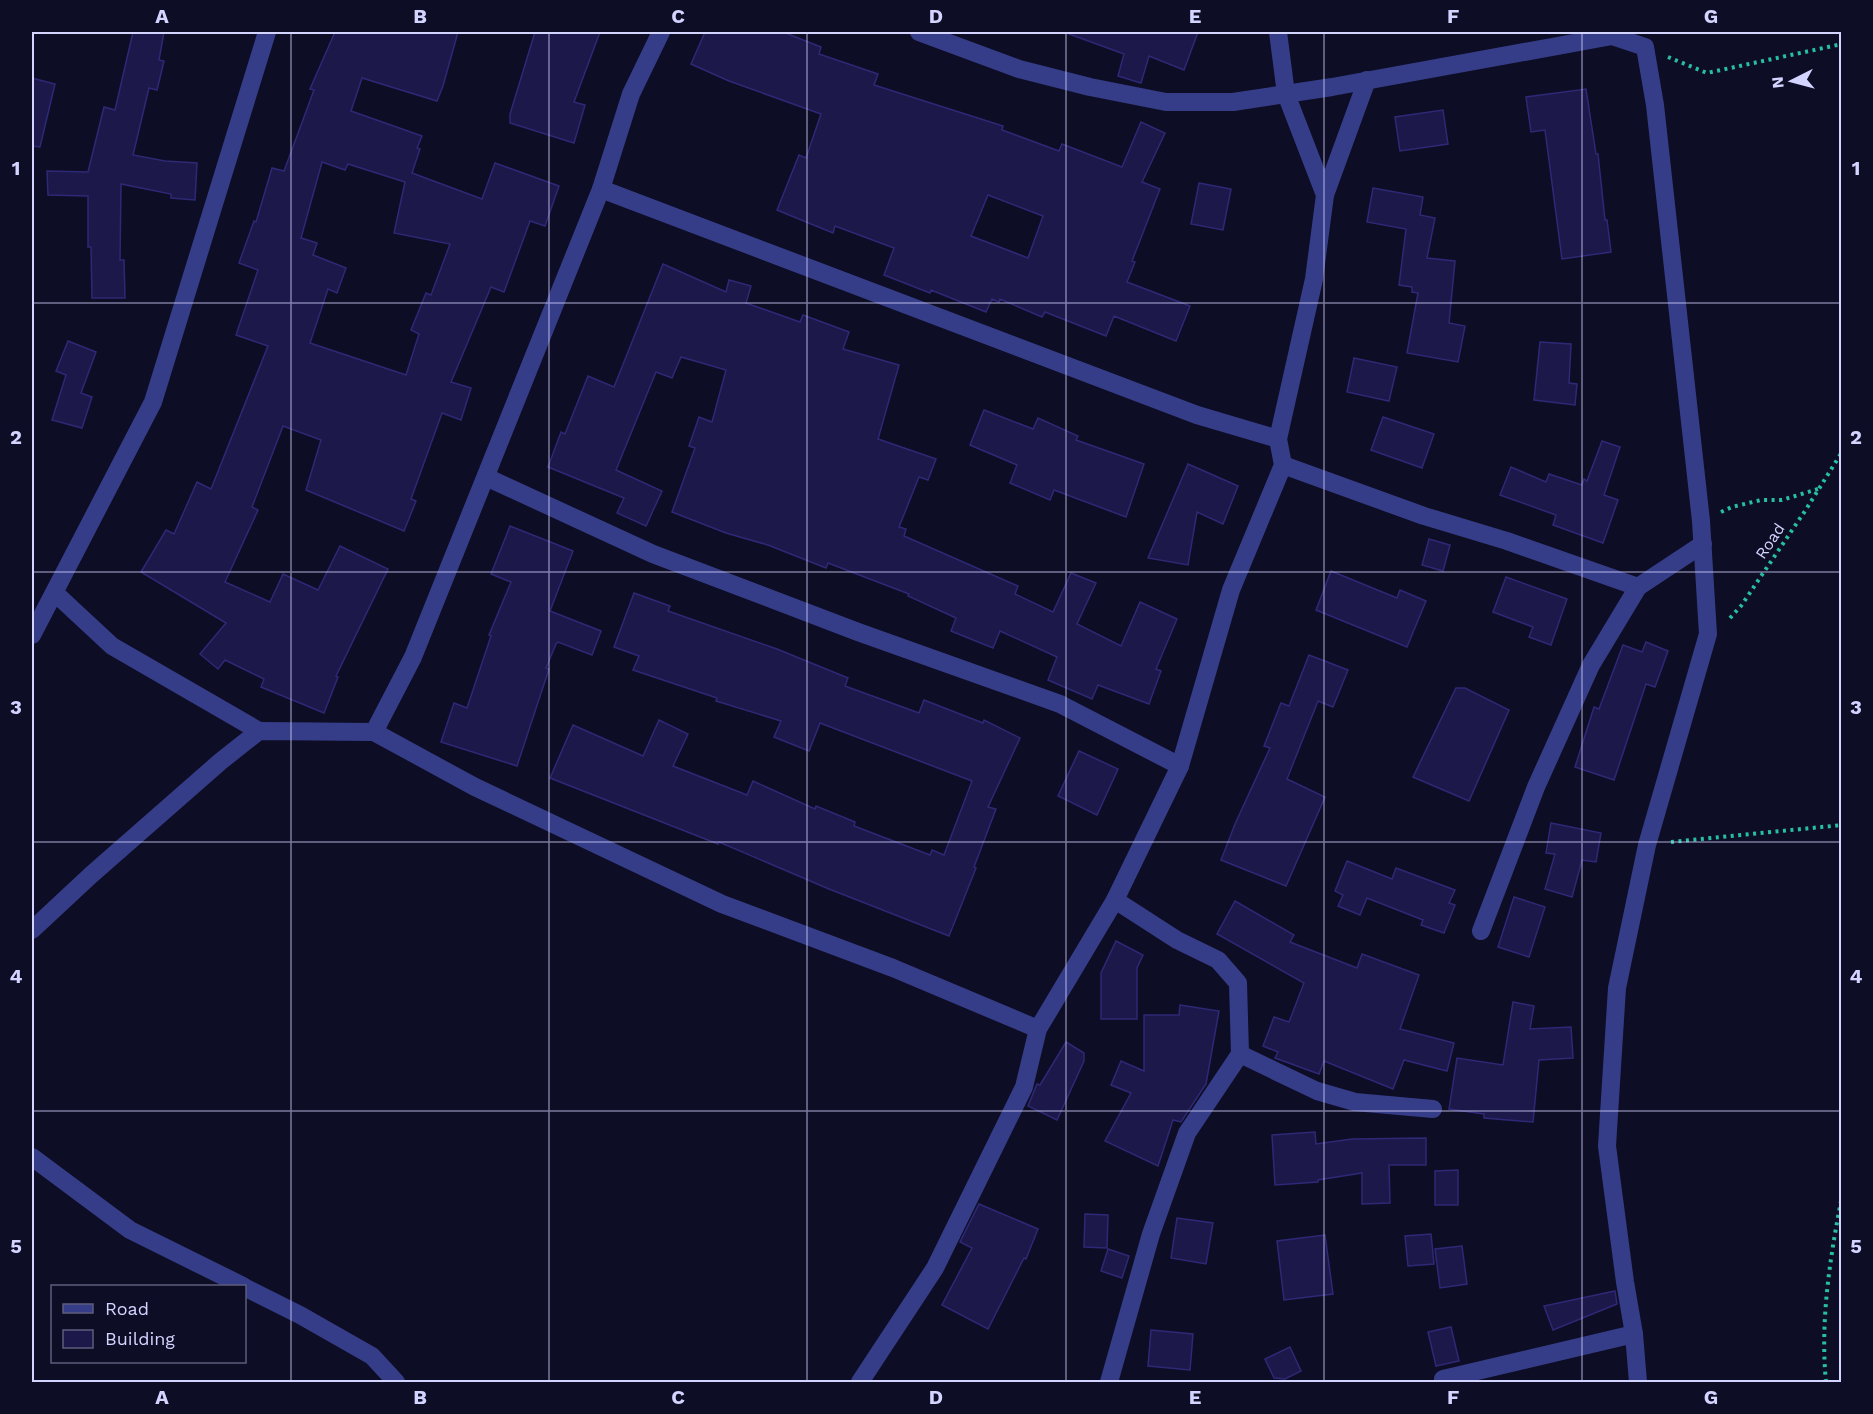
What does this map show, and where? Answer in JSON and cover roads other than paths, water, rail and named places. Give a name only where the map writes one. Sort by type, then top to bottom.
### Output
[{"type":"street","points":[[32,635],[153,402],[267,32]]},
{"type":"street","points":[[374,732],[413,657],[601,189],[631,94],[661,32]]},
{"type":"street","points":[[919,32],[1019,69],[1090,87],[1166,102],[1233,102],[1286,94],[1611,34],[1645,48],[1655,105],[1701,521],[1708,634],[1647,845],[1617,988],[1607,1146],[1634,1334],[1638,1383]]},
{"type":"street","points":[[1278,32],[1286,94],[1324,195]]},
{"type":"street","points":[[860,1383],[935,1268],[1024,1087],[1038,1029],[1115,900],[1180,766],[1231,590],[1283,465],[1278,440],[1314,279],[1324,195],[1367,80]]},
{"type":"street","points":[[601,189],[1197,415],[1278,440]]},
{"type":"street","points":[[1283,465],[1424,516],[1507,541],[1638,587]]},
{"type":"street","points":[[486,477],[653,554],[858,632],[1060,704],[1180,766]]},
{"type":"street","points":[[1481,931],[1536,788],[1591,665],[1638,587],[1703,544]]},
{"type":"street","points":[[55,592],[112,646],[258,731],[374,732],[475,788],[722,904],[893,968],[1038,1029]]},
{"type":"street","points":[[32,930],[91,875],[258,731]]},
{"type":"street","points":[[1109,1383],[1151,1234],[1187,1133],[1240,1054],[1238,983],[1218,960],[1177,940],[1115,900]]},
{"type":"street","points":[[1240,1054],[1317,1091],[1355,1102],[1433,1109]]},
{"type":"street","points":[[32,1157],[130,1230],[240,1285]]},
{"type":"street","points":[[246,1288],[300,1315],[372,1356],[396,1383]]},
{"type":"street","points":[[1443,1379],[1634,1334]]}]
